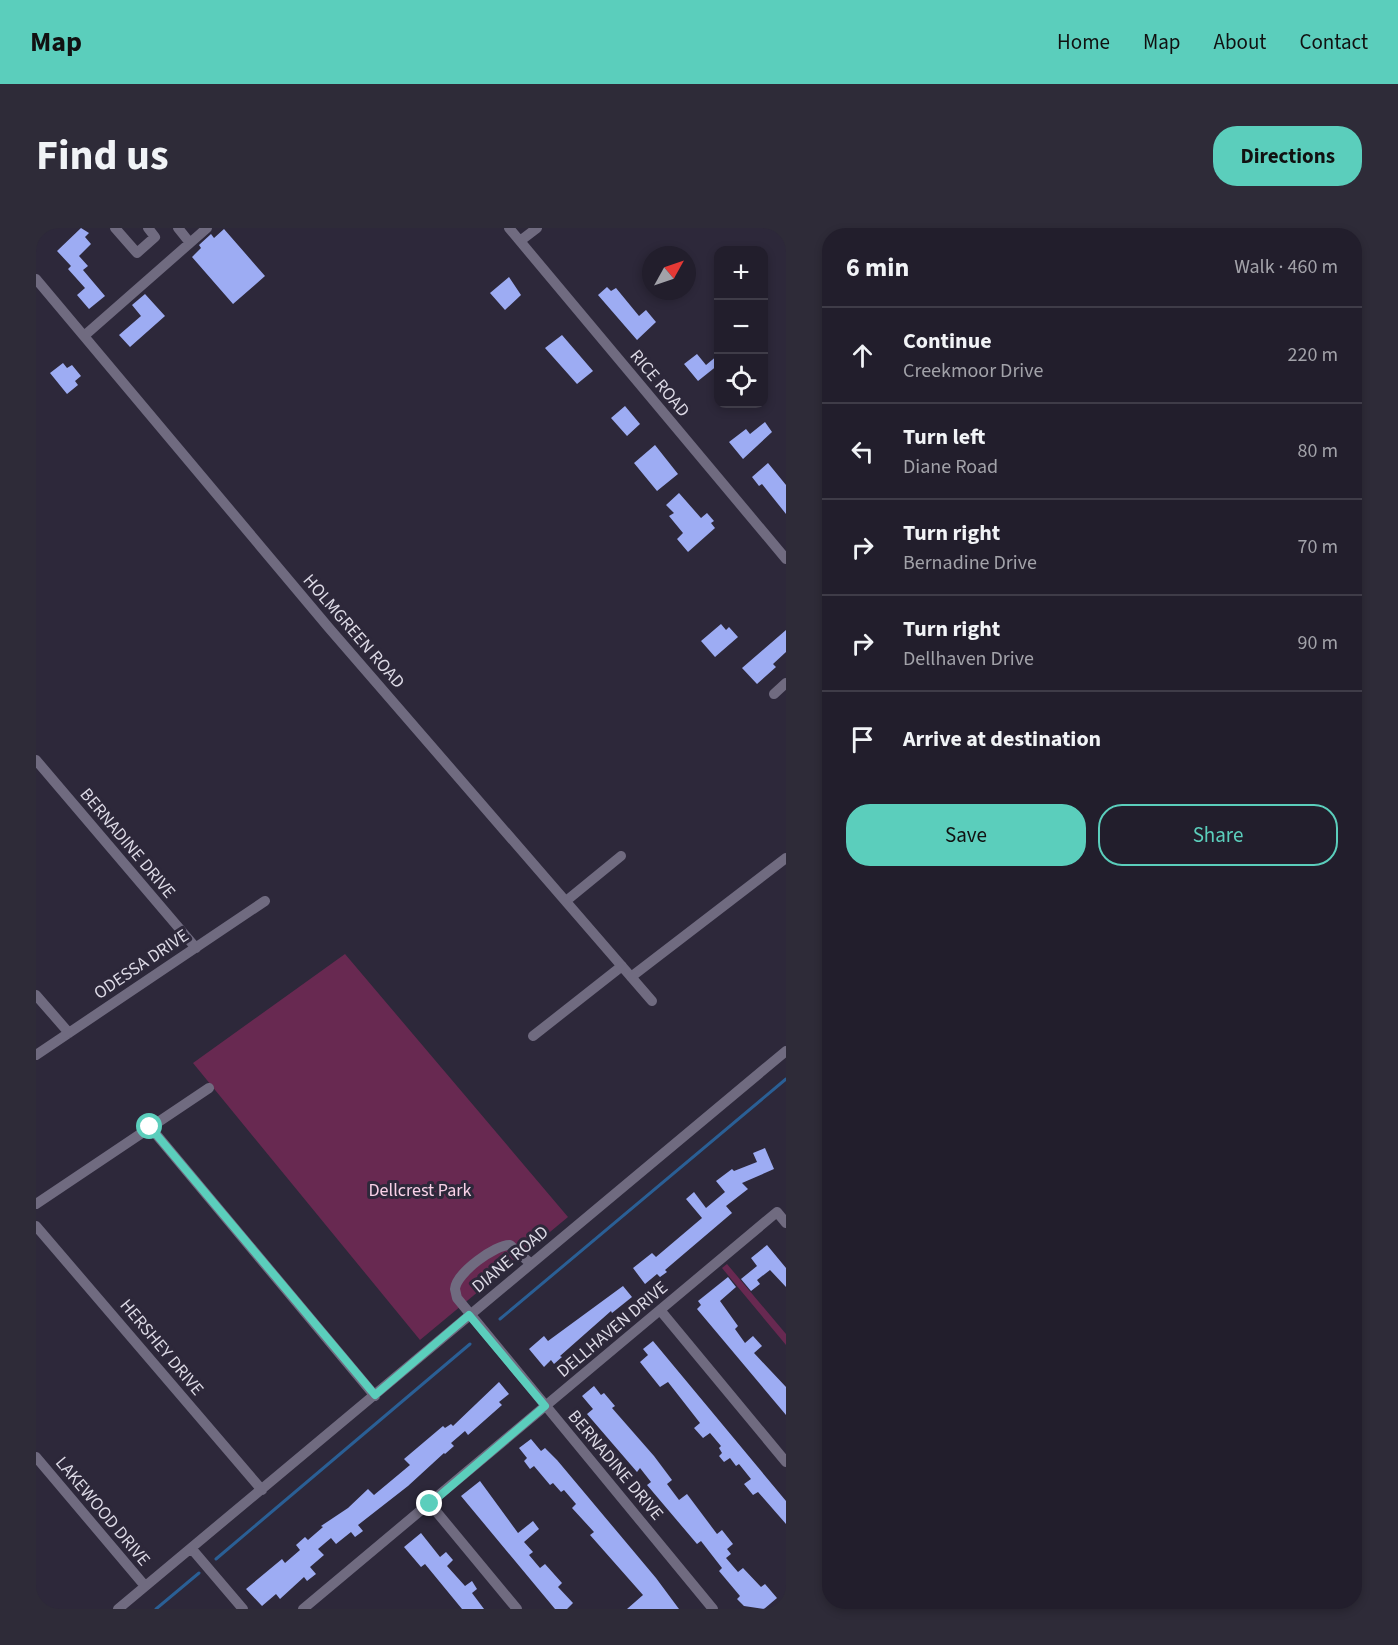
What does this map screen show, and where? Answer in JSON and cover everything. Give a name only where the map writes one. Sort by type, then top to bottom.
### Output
[{"type":"street","points":[[115,228],[136,253],[156,237],[148,228]]},
{"type":"street","points":[[178,228],[190,243]]},
{"type":"street","points":[[84,336],[207,228]]},
{"type":"street","name":"RICE ROAD","points":[[509,228],[786,559]]},
{"type":"street","points":[[520,241],[537,228]]},
{"type":"street","name":"HOLMGREEN ROAD","points":[[36,279],[329,628],[652,1001]]},
{"type":"street","points":[[774,694],[786,683]]},
{"type":"street","name":"BERNADINE DRIVE","points":[[36,760],[196,948]]},
{"type":"street","points":[[566,902],[621,856]]},
{"type":"street","points":[[631,977],[786,858]]},
{"type":"street","name":"ODESSA DRIVE","points":[[36,1055],[266,901]]},
{"type":"street","points":[[534,1036],[622,966]]},
{"type":"street","points":[[36,995],[69,1033]]},
{"type":"street","name":"DIANE ROAD","points":[[118,1609],[786,1051]]},
{"type":"street","points":[[36,1204],[209,1088]]},
{"type":"street","points":[[150,1127],[375,1395]]},
{"type":"street","name":"DELLHAVEN DRIVE","points":[[303,1609],[317,1605],[430,1504],[777,1212],[786,1223]]},
{"type":"street","name":"HERSHEY DRIVE","points":[[36,1226],[262,1490]]},
{"type":"street","name":"BERNADINE DRIVE","points":[[531,1264],[518,1250],[504,1245],[461,1275],[455,1289],[457,1298],[713,1609]]},
{"type":"street","points":[[660,1310],[786,1462]]},
{"type":"street","name":"LAKEWOOD DRIVE","points":[[36,1457],[145,1586]]},
{"type":"street","points":[[430,1504],[517,1609]]},
{"type":"street","points":[[191,1548],[243,1609]]},
{"type":"green space","name":"Dellcrest Park","points":[[345,954],[568,1217],[420,1340],[193,1063]]},
{"type":"green space","points":[[727,1264],[786,1334],[786,1345],[722,1268]]},
{"type":"building","points":[[81,228],[89,233],[85,237],[91,244],[79,256],[88,266],[83,270],[105,296],[89,309],[77,295],[85,288],[68,269],[71,266],[57,251]]},
{"type":"building","points":[[224,229],[265,276],[233,304],[192,257],[201,248],[199,245],[211,234],[214,238]]},
{"type":"building","points":[[509,277],[521,295],[505,310],[490,293]]},
{"type":"building","points":[[607,287],[611,291],[616,288],[639,316],[646,310],[656,322],[637,340],[598,295]]},
{"type":"building","points":[[145,294],[165,316],[130,347],[119,335],[141,316],[132,305]]},
{"type":"building","points":[[562,335],[593,371],[577,384],[545,348]]},
{"type":"building","points":[[697,354],[706,365],[714,358],[714,368],[698,381],[684,364]]},
{"type":"building","points":[[63,363],[67,368],[72,365],[81,376],[75,381],[78,385],[67,394],[50,373]]},
{"type":"building","points":[[625,406],[640,424],[627,436],[611,418]]},
{"type":"building","points":[[765,422],[772,432],[743,459],[729,442],[746,429],[750,434]]},
{"type":"building","points":[[655,445],[678,474],[657,491],[634,463]]},
{"type":"building","points":[[768,463],[786,485],[786,514],[762,484],[759,486],[752,477]]},
{"type":"building","points":[[679,493],[701,518],[707,513],[714,521],[711,523],[715,528],[688,552],[677,539],[683,533],[669,516],[674,513],[666,505]]},
{"type":"building","points":[[721,624],[726,630],[729,627],[738,637],[715,657],[701,641]]},
{"type":"building","points":[[786,630],[786,652],[773,664],[776,667],[757,684],[742,668]]},
{"type":"building","points":[[765,1148],[774,1169],[742,1183],[748,1189],[726,1206],[732,1213],[665,1270],[667,1272],[660,1277],[657,1274],[645,1284],[633,1268],[652,1253],[656,1257],[702,1218],[686,1199],[694,1192],[706,1208],[725,1192],[716,1181],[732,1169],[734,1171],[757,1162],[753,1153]]},
{"type":"building","points":[[767,1245],[786,1268],[786,1287],[770,1270],[757,1280],[760,1284],[751,1291],[741,1279],[757,1266],[751,1258]]},
{"type":"building","points":[[728,1277],[736,1287],[720,1301],[738,1326],[735,1329],[745,1343],[753,1336],[762,1346],[754,1353],[786,1387],[786,1415],[697,1309],[701,1305],[698,1301]]},
{"type":"building","points":[[623,1286],[632,1297],[612,1313],[611,1311],[554,1364],[551,1360],[544,1367],[529,1349],[544,1336],[548,1341]]},
{"type":"building","points":[[653,1341],[786,1501],[786,1524],[758,1492],[753,1495],[744,1484],[751,1479],[739,1464],[736,1466],[730,1458],[724,1462],[719,1456],[722,1453],[719,1448],[721,1446],[710,1433],[703,1438],[694,1428],[700,1423],[668,1382],[660,1387],[640,1362],[648,1355],[643,1349]]},
{"type":"building","points":[[499,1382],[509,1394],[499,1402],[502,1405],[468,1435],[465,1431],[451,1443],[454,1446],[445,1454],[358,1525],[363,1531],[355,1537],[351,1532],[336,1544],[331,1538],[318,1549],[324,1555],[310,1567],[316,1574],[307,1581],[304,1577],[280,1599],[276,1594],[262,1606],[246,1589],[282,1559],[285,1563],[300,1550],[296,1545],[305,1537],[308,1540],[323,1527],[321,1526],[348,1508],[368,1489],[374,1495],[410,1465],[404,1459],[443,1426],[445,1428],[451,1424],[453,1426]]},
{"type":"building","points":[[594,1386],[601,1395],[604,1393],[615,1406],[612,1408],[672,1480],[667,1484],[679,1500],[687,1494],[717,1534],[722,1530],[733,1544],[727,1549],[731,1554],[726,1558],[738,1572],[743,1568],[761,1587],[765,1584],[777,1598],[764,1609],[744,1606],[737,1599],[740,1596],[719,1571],[722,1568],[701,1541],[697,1544],[647,1485],[651,1482],[640,1468],[637,1472],[587,1414],[593,1409],[582,1396]]},
{"type":"building","points":[[531,1439],[541,1451],[545,1448],[557,1460],[656,1578],[679,1609],[627,1609],[643,1595],[590,1535],[594,1532],[572,1508],[576,1504],[564,1490],[561,1492],[553,1483],[550,1485],[534,1466],[530,1469],[524,1461],[527,1458],[519,1448]]},
{"type":"building","points":[[480,1481],[518,1533],[533,1521],[539,1529],[524,1542],[533,1552],[529,1555],[540,1568],[545,1564],[562,1583],[558,1587],[573,1603],[567,1609],[555,1609],[461,1496]]},
{"type":"building","points":[[421,1533],[440,1557],[446,1552],[453,1560],[447,1566],[465,1586],[472,1581],[477,1589],[472,1593],[484,1609],[462,1609],[425,1564],[421,1567],[404,1547]]},
{"type":"waterway","points":[[500,1319],[786,1079]]},
{"type":"waterway","points":[[216,1559],[470,1344]]},
{"type":"waterway","points":[[156,1609],[199,1573]]},
{"type":"route","points":[[150,1127],[375,1395],[469,1315],[545,1406],[430,1504]]}]
